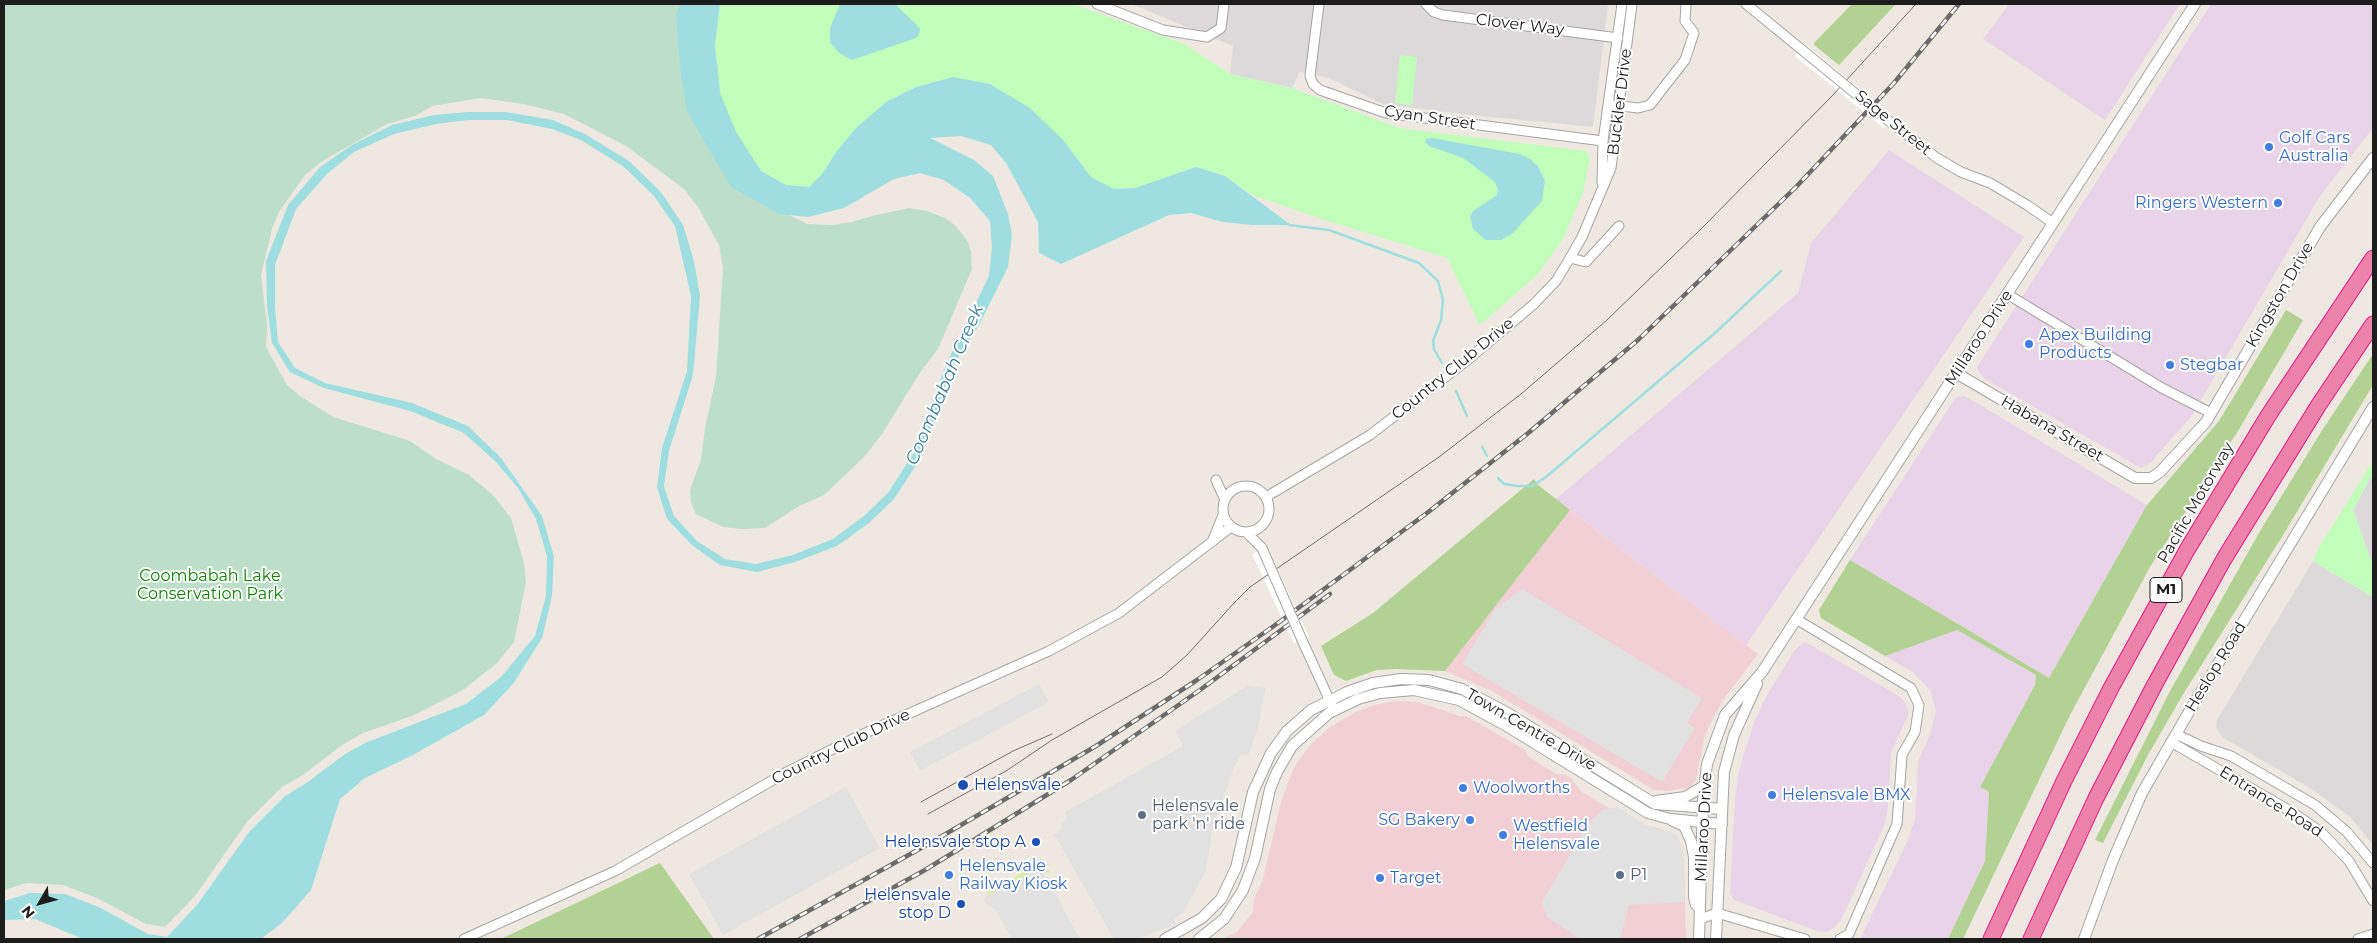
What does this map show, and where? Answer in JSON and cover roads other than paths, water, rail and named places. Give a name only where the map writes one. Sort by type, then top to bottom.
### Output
[{"type":"highway","name":"Pacific Motorway","points":[[1991,939],[2081,747],[2111,688],[2183,559],[2268,416],[2373,258]]},
{"type":"highway","name":"M1","points":[[2031,939],[2096,798],[2155,684],[2220,567],[2309,420],[2373,324]]},
{"type":"street","points":[[1097,4],[1163,30],[1207,37],[1220,28],[1224,4]]},
{"type":"street","name":"Cyan Street","points":[[1319,4],[1310,76],[1313,84],[1320,90],[1386,113],[1604,141]]},
{"type":"street","name":"Clover Way","points":[[1426,4],[1434,12],[1443,15],[1618,38]]},
{"type":"street","name":"Buckler Drive","points":[[1599,198],[1603,179],[1604,141],[1608,104],[1622,4]]},
{"type":"street","name":"Buckler Drive","points":[[1570,258],[1582,237],[1611,168],[1632,4]]},
{"type":"street","points":[[1608,104],[1638,108],[1650,105],[1685,60],[1694,33],[1685,21],[1686,4]]},
{"type":"street","name":"Sage Street","points":[[1746,4],[1889,121],[1943,162],[1990,183],[2053,223]]},
{"type":"street","name":"Millaroo Drive","points":[[1699,939],[1704,786],[1707,764],[1725,715],[1762,672],[2196,4]]},
{"type":"street","name":"Kingston Drive","points":[[2151,478],[2160,472],[2206,422],[2320,226],[2373,158]]},
{"type":"street","points":[[1570,258],[1586,262],[1619,226]]},
{"type":"street","name":"Country Club Drive","points":[[1266,497],[1370,435],[1465,362],[1534,304],[1556,281],[1570,258]]},
{"type":"street","points":[[2007,294],[2162,388],[2211,413]]},
{"type":"street","name":"Habana Street","points":[[1956,373],[2135,478],[2151,478]]},
{"type":"street","name":"Heslop Road","points":[[2084,939],[2113,860],[2135,810],[2174,738],[2373,407]]},
{"type":"street","points":[[1232,491],[1216,480],[1225,500],[1232,491],[1241,486],[1251,486],[1258,489],[1266,497],[1269,507],[1267,518],[1258,529],[1246,532]]},
{"type":"street","name":"Country Club Drive","points":[[1211,544],[1224,515],[1225,500]]},
{"type":"street","points":[[1224,515],[1231,527],[1246,532],[1262,548]]},
{"type":"street","name":"Country Club Drive","points":[[464,939],[615,871],[785,773],[852,739],[1057,646],[1119,613],[1231,527]]},
{"type":"street","points":[[1258,529],[1262,548],[1334,710]]},
{"type":"street","points":[[1796,619],[1911,688],[1919,705],[1915,732],[1902,755],[1897,824],[1849,934],[1840,939]]},
{"type":"street","name":"Millaroo Drive","points":[[1716,939],[1724,772],[1734,735],[1762,672]]},
{"type":"street","name":"Town Centre Drive","points":[[1165,939],[1202,918],[1221,898],[1236,868],[1253,792],[1271,753],[1287,731],[1298,719],[1329,700],[1359,687],[1385,681],[1414,679],[1440,682],[1462,689],[1488,702],[1650,801],[1661,806],[1722,809]]},
{"type":"street","name":"Town Centre Drive","points":[[1200,939],[1224,919],[1246,884],[1255,858],[1268,797],[1285,756],[1300,737],[1334,710],[1368,696],[1392,691],[1414,690],[1451,697],[1476,708],[1648,813],[1670,819],[1722,824]]},
{"type":"street","name":"Entrance Road","points":[[2174,738],[2231,756],[2302,797],[2332,818],[2357,842],[2373,863]]},
{"type":"street","name":"Entrance Road","points":[[2174,738],[2321,832],[2349,861],[2373,901]]},
{"type":"street","points":[[1584,761],[1587,767],[1604,779],[1606,788]]},
{"type":"street","points":[[1650,801],[1685,797],[1704,786]]},
{"type":"street","points":[[2321,832],[2332,818]]},
{"type":"street","points":[[1670,819],[1684,826],[1691,841],[1694,857],[1694,897],[1700,914],[1717,913],[1805,939]]},
{"type":"street","points":[[2358,939],[2373,934]]},
{"type":"water","name":"Coombabah Creek","points":[[680,4],[720,4],[715,46],[720,93],[736,132],[761,171],[786,185],[809,187],[823,173],[836,152],[856,128],[886,102],[916,87],[953,77],[990,84],[1030,108],[1064,141],[1091,177],[1114,189],[1135,188],[1196,167],[1225,176],[1291,225],[1252,225],[1223,222],[1191,213],[1169,215],[1061,264],[1039,253],[1038,222],[1006,163],[991,145],[961,136],[930,138],[974,160],[993,176],[1008,214],[1012,235],[1008,267],[979,325],[950,370],[922,456],[894,499],[869,523],[837,546],[795,562],[757,572],[720,565],[693,546],[667,519],[657,487],[662,448],[687,371],[691,296],[675,226],[654,196],[624,167],[581,140],[552,129],[507,120],[469,120],[436,124],[394,134],[354,152],[327,174],[296,209],[275,265],[275,307],[278,342],[295,368],[325,383],[412,403],[468,426],[501,458],[542,516],[554,556],[552,596],[542,638],[513,684],[484,715],[411,756],[365,778],[340,799],[311,890],[282,923],[261,939],[83,939],[35,919],[4,920],[4,901],[30,893],[65,894],[99,907],[148,934],[167,937],[197,905],[249,832],[285,796],[305,784],[345,754],[365,743],[466,704],[501,677],[535,636],[546,596],[547,556],[536,519],[518,488],[496,462],[464,433],[410,411],[324,388],[290,372],[272,343],[267,306],[266,261],[288,205],[320,167],[352,145],[392,125],[434,115],[468,112],[506,112],[553,120],[585,134],[629,161],[661,192],[683,225],[694,261],[700,296],[693,375],[669,451],[664,486],[674,516],[697,541],[725,559],[756,564],[793,555],[833,539],[864,516],[888,493],[915,451],[945,367],[989,276],[992,247],[990,221],[970,198],[944,180],[920,173],[894,179],[844,208],[808,217],[779,214],[731,187],[687,111],[681,75],[676,17]]},
{"type":"water","points":[[840,4],[895,4],[917,25],[920,29],[919,34],[916,38],[852,60],[839,53],[830,42],[830,28]]},
{"type":"water","points":[[1432,138],[1520,154],[1530,159],[1538,166],[1545,181],[1542,201],[1512,234],[1501,240],[1486,240],[1473,229],[1470,216],[1473,211],[1497,195],[1498,190],[1495,182],[1463,158],[1429,146],[1425,142],[1426,139]]},
{"type":"waterway","points":[[1289,225],[1329,230],[1419,263],[1438,281],[1443,300],[1441,320],[1433,341],[1434,349],[1442,363]]},
{"type":"waterway","points":[[1498,478],[1504,484],[1532,486],[1546,477],[1715,333],[1781,271]]},
{"type":"waterway","points":[[1456,391],[1467,416]]},
{"type":"waterway","points":[[1482,447],[1487,456]]},
{"type":"tram line","points":[[928,814],[1006,771],[1052,740],[1162,677],[1187,655],[1250,587],[1439,457],[1521,394],[1607,320],[1701,229],[1832,96],[1916,4]]},
{"type":"tram line","points":[[921,802],[1013,751],[1052,734]]},
{"type":"railway","points":[[758,939],[932,842],[1096,746],[1197,680],[1278,623],[1427,513],[1527,434],[1638,340],[1796,187],[1894,83],[1959,4]]},
{"type":"railway","points":[[800,939],[925,870],[1071,780],[1200,690],[1330,594]]},
{"type":"place","name":"Golf Cars Australia","points":[[2269,147]]},
{"type":"place","name":"Ringers Western","points":[[2278,203]]},
{"type":"place","name":"Apex Building Products","points":[[2029,344]]},
{"type":"place","name":"Stegbar","points":[[2170,365]]},
{"type":"place","name":"Helensvale","points":[[963,785]]},
{"type":"place","name":"Woolworths","points":[[1463,788]]},
{"type":"place","name":"Helensvale BMX","points":[[1772,795]]},
{"type":"place","name":"Helensvale park 'n' ride","points":[[1142,815]]},
{"type":"place","name":"SG Bakery","points":[[1470,820]]},
{"type":"place","name":"Westfield Helensvale","points":[[1503,835]]},
{"type":"place","name":"Helensvale stop A","points":[[1036,842]]},
{"type":"place","name":"Helensvale Railway Kiosk","points":[[949,875]]},
{"type":"place","name":"P1","points":[[1620,875]]},
{"type":"place","name":"Target","points":[[1380,878]]},
{"type":"place","name":"Helensvale stop D","points":[[961,904]]},
{"type":"park label","name":"Coombabah Lake Conservation Park","points":[[210,585]]}]
